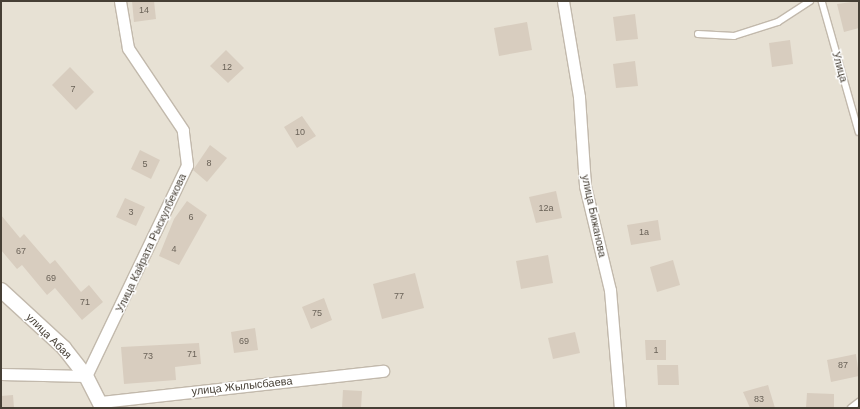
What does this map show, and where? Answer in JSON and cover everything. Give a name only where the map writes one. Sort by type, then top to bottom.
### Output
[{"type":"street","name":"Улица Кайрата Рыскулбекова","points":[[86,376],[187,165],[183,130],[128,48],[120,1]]},
{"type":"street","name":"улица Бижанова","points":[[563,1],[579,97],[585,186],[610,290],[620,408]]},
{"type":"street","name":"улица Абая","points":[[1,290],[64,348],[86,376],[102,405]]},
{"type":"street","name":"улица Жылысбаева","points":[[102,405],[383,371]]},
{"type":"street","points":[[1,374],[86,376]]},
{"type":"lane","points":[[698,34],[734,36],[778,22],[810,1]]},
{"type":"lane","name":"Улица","points":[[822,1],[859,132]]},
{"type":"lane","points":[[851,408],[859,402]]},
{"type":"shaded area","points":[[1,1],[859,1],[859,408],[1,408]]},
{"type":"building","points":[[132,1],[154,1],[156,19],[134,22]]},
{"type":"building","points":[[859,1],[859,28],[844,32],[837,4]]},
{"type":"building","points":[[635,14],[638,39],[616,41],[613,17]]},
{"type":"building","points":[[527,22],[532,50],[499,56],[494,28]]},
{"type":"building","points":[[790,40],[793,64],[772,67],[769,43]]},
{"type":"building","points":[[226,50],[244,68],[228,83],[210,66]]},
{"type":"building","points":[[635,61],[638,86],[616,88],[613,64]]},
{"type":"building","points":[[70,67],[94,92],[76,110],[52,85]]},
{"type":"building","points":[[302,116],[316,136],[297,148],[284,127]]},
{"type":"building","points":[[210,145],[227,158],[207,182],[193,170]]},
{"type":"building","points":[[140,150],[160,160],[151,179],[131,169]]},
{"type":"building","points":[[556,191],[562,218],[536,223],[529,197]]},
{"type":"building","points":[[125,198],[145,207],[136,226],[116,217]]},
{"type":"building","points":[[187,201],[207,215],[179,265],[159,256],[174,219]]},
{"type":"building","points":[[1,215],[20,238],[24,234],[50,264],[55,260],[81,292],[89,285],[103,302],[82,320],[55,288],[47,295],[22,265],[17,269],[1,250]]},
{"type":"building","points":[[658,220],[661,240],[631,245],[627,225]]},
{"type":"building","points":[[548,255],[553,283],[521,289],[516,261]]},
{"type":"building","points":[[673,260],[680,285],[657,292],[650,267]]},
{"type":"building","points":[[415,273],[424,308],[382,319],[373,284]]},
{"type":"building","points":[[324,298],[332,320],[311,329],[302,307]]},
{"type":"building","points":[[255,328],[258,350],[234,353],[231,332]]},
{"type":"building","points":[[575,332],[580,353],[553,359],[548,338]]},
{"type":"building","points":[[645,340],[666,340],[666,360],[646,360]]},
{"type":"building","points":[[199,343],[201,364],[175,367],[176,380],[124,384],[121,347]]},
{"type":"building","points":[[856,354],[859,376],[831,382],[827,360]]},
{"type":"building","points":[[657,365],[678,365],[679,385],[658,385]]},
{"type":"building","points":[[768,385],[775,408],[750,408],[743,392]]},
{"type":"building","points":[[343,390],[362,391],[361,408],[342,408]]},
{"type":"building","points":[[807,393],[834,394],[834,408],[806,408]]},
{"type":"building","points":[[13,395],[14,408],[1,408],[1,396]]}]
